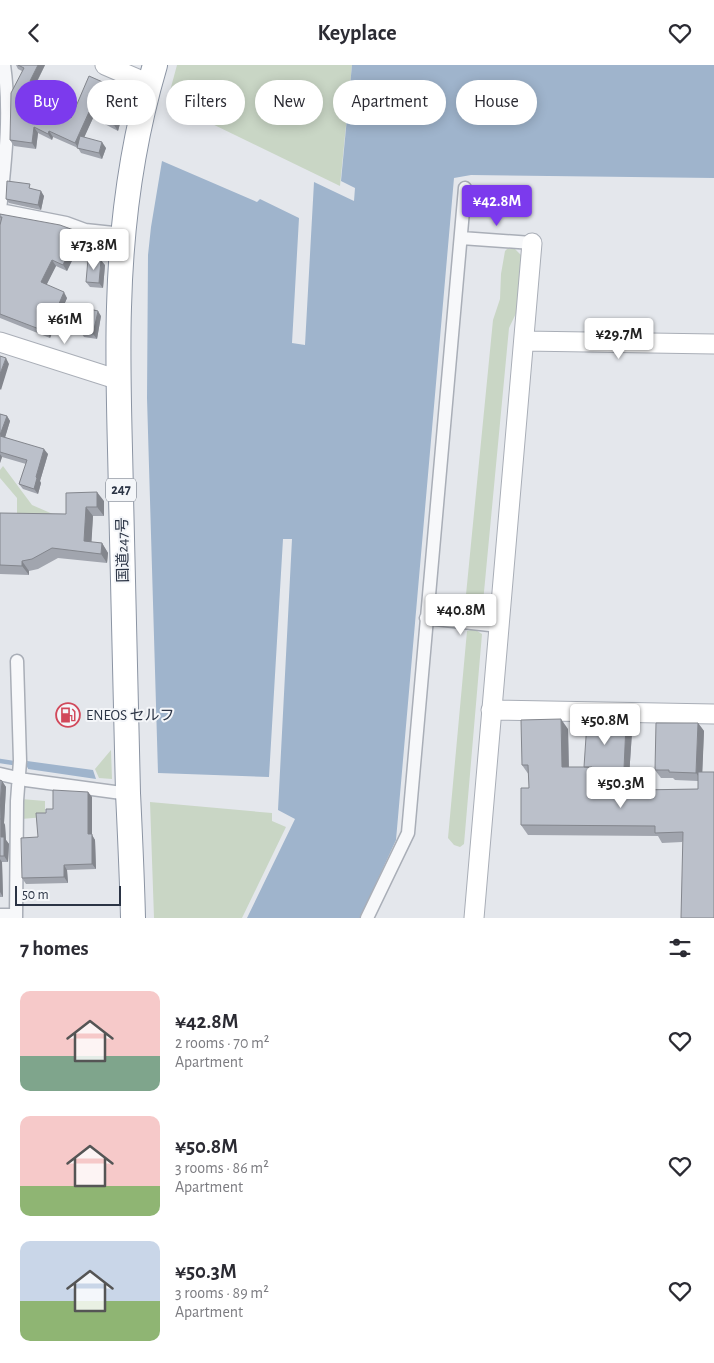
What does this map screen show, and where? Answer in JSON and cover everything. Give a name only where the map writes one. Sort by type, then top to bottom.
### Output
[{"type":"highway","name":"国道247号","points":[[133,918],[128,794],[119,307],[123,234],[135,155],[152,75]]},
{"type":"street","points":[[4,65],[7,86],[6,153],[0,210],[66,223],[85,230],[123,234]]},
{"type":"street","points":[[105,65],[152,75]]},
{"type":"street","points":[[367,918],[408,833],[465,188]]},
{"type":"street","points":[[460,238],[532,243],[474,918]]},
{"type":"street","points":[[524,341],[714,344]]},
{"type":"street","points":[[0,342],[119,381]]},
{"type":"street","points":[[426,618],[499,626]]},
{"type":"street","points":[[0,915],[16,916],[19,772],[17,661]]},
{"type":"street","points":[[491,710],[714,714]]},
{"type":"street","points":[[0,774],[19,772],[128,794]]},
{"type":"green space","points":[[177,65],[352,65],[351,80],[333,80],[333,125],[346,125],[340,186],[214,125],[245,125],[245,80],[173,80]]},
{"type":"green space","points":[[507,249],[515,249],[521,255],[520,305],[509,328],[482,613],[464,615],[493,320],[500,299],[501,274]]},
{"type":"green space","points":[[3,466],[32,505],[62,518],[0,515],[17,515],[17,498],[0,478],[0,470]]},
{"type":"green space","points":[[474,629],[482,634],[464,844],[460,847],[454,845],[448,838],[467,631]]},
{"type":"green space","points":[[111,750],[112,779],[99,778],[95,769]]},
{"type":"green space","points":[[21,799],[45,801],[45,817],[21,819]]},
{"type":"green space","points":[[150,802],[272,813],[272,821],[286,827],[242,918],[154,918]]},
{"type":"water","points":[[352,65],[714,65],[714,178],[471,175],[454,178],[396,840],[360,918],[247,918],[295,819],[278,810],[292,539],[283,539],[269,777],[158,773],[147,398],[148,255],[151,227],[162,161],[257,202],[260,199],[299,218],[292,343],[305,345],[314,182],[354,201],[355,188],[341,181],[346,125],[446,125],[446,80],[351,80]]},
{"type":"water","points":[[27,761],[93,770],[96,779],[28,769]]},
{"type":"building","points":[[18,65],[38,65],[30,80],[18,80],[24,68]]},
{"type":"building","points":[[89,76],[98,80],[87,80]]},
{"type":"building","points":[[87,81],[87,116],[75,143],[49,131],[48,134],[34,127],[32,143],[10,140],[11,93],[15,85],[15,125],[77,125],[77,104]]},
{"type":"building","points":[[80,136],[102,142],[99,153],[77,148]]},
{"type":"building","points":[[7,181],[30,184],[29,188],[41,191],[38,205],[6,199]]},
{"type":"building","points":[[0,214],[60,225],[79,232],[63,265],[52,260],[41,282],[64,292],[47,332],[0,314],[0,225],[2,217],[0,217]]},
{"type":"building","points":[[88,259],[101,260],[99,283],[86,282]]},
{"type":"building","points":[[85,308],[98,311],[93,334],[80,331]]},
{"type":"building","points":[[0,356],[6,358],[0,374]]},
{"type":"building","points":[[0,414],[7,416],[0,435]]},
{"type":"building","points":[[0,436],[44,449],[34,489],[19,484],[27,460],[0,452]]},
{"type":"building","points":[[97,492],[97,507],[86,507],[84,541],[102,543],[101,554],[52,548],[32,559],[22,561],[22,566],[0,565],[0,513],[66,514],[66,493]]},
{"type":"building","points":[[561,719],[562,767],[592,767],[592,789],[698,789],[698,772],[714,772],[714,918],[681,918],[683,832],[655,833],[655,826],[521,825],[521,788],[529,788],[528,765],[522,765],[521,720]]},
{"type":"building","points":[[587,722],[626,724],[624,769],[584,767]]},
{"type":"building","points":[[656,723],[698,723],[696,773],[655,770]]},
{"type":"building","points":[[0,780],[2,781],[0,805]]},
{"type":"building","points":[[53,790],[88,792],[88,834],[92,834],[92,864],[64,865],[64,877],[22,878],[21,838],[38,837],[36,813],[46,813],[46,809],[53,809]]},
{"type":"building","points":[[0,819],[1,837],[4,837],[4,856],[0,856]]},
{"type":"waterway","points":[[0,761],[33,766]]},
{"type":"place","name":"ENEOS セルフ","points":[[68,715]]}]
